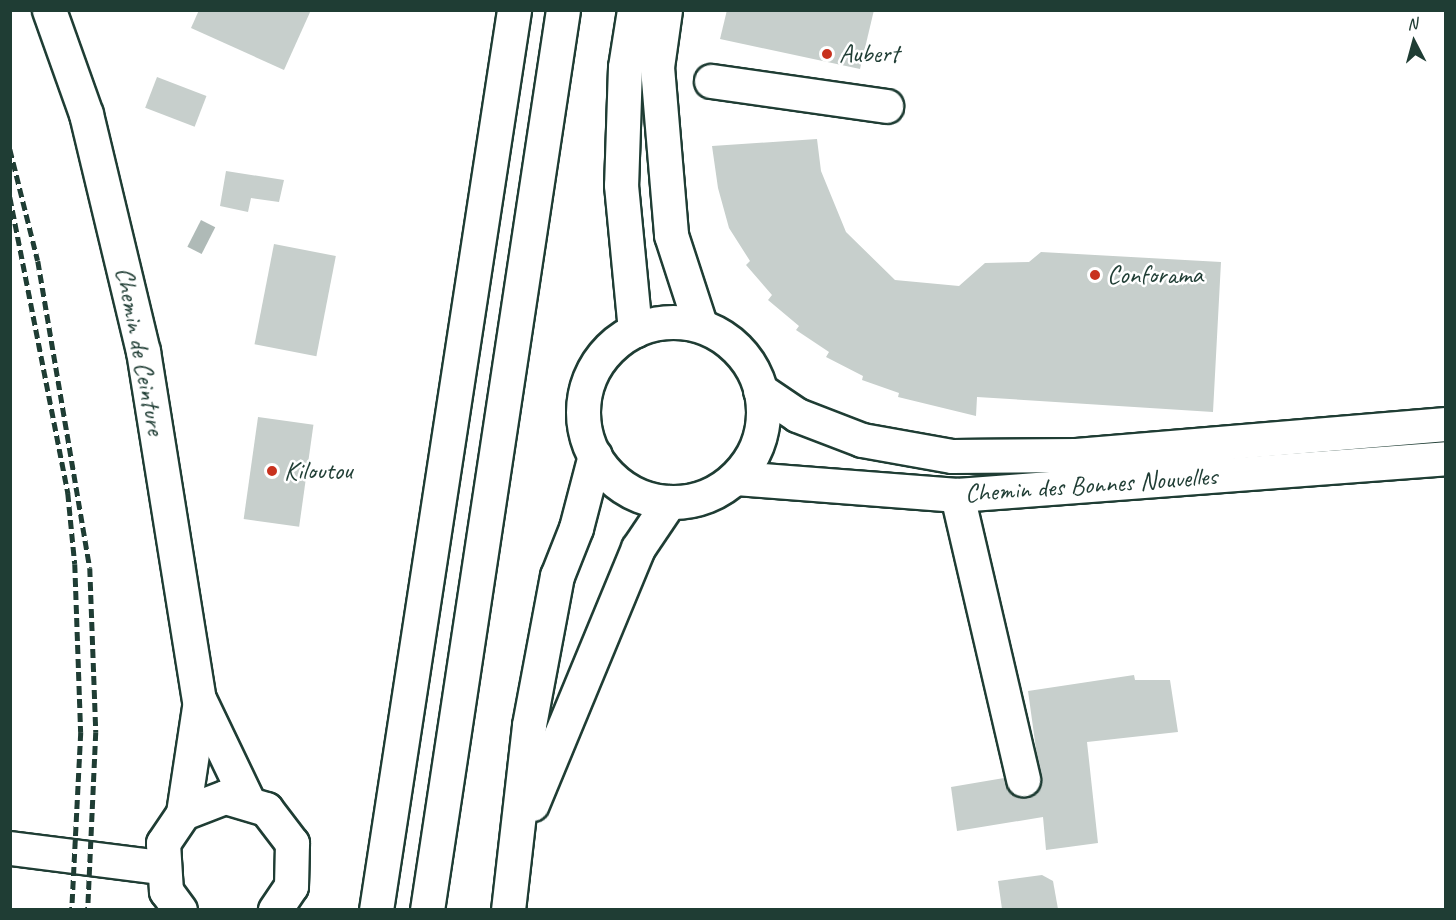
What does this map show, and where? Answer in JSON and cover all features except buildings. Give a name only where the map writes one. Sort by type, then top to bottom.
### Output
[{"type":"main road","name":"Chemin de Ceinture","points":[[49,10],[87,114],[143,351],[200,699],[247,799]]},
{"type":"main road","points":[[376,909],[514,10]]},
{"type":"main road","points":[[426,909],[563,10]]},
{"type":"main road","points":[[634,10],[625,67],[621,185],[635,330]]},
{"type":"main road","points":[[665,10],[657,67],[671,235],[700,324]]},
{"type":"main road","points":[[711,81],[886,106]]},
{"type":"main road","points":[[678,321],[700,324],[734,346],[760,390],[763,418],[754,452],[736,478],[696,499],[669,502],[623,488],[604,472],[583,424],[583,396],[593,369],[611,346],[635,330],[678,321]]},
{"type":"main road","name":"Chemin des Bonnes Nouvelles","points":[[760,390],[797,416],[862,440],[952,456],[1076,455],[1446,424]]},
{"type":"main road","points":[[508,909],[521,831],[529,725],[557,576],[595,455]]},
{"type":"main road","name":"Chemin des Bonnes Nouvelles","points":[[736,478],[957,495],[1446,458]]},
{"type":"main road","points":[[957,495],[1023,779]]},
{"type":"main road","points":[[521,831],[638,548],[669,502]]},
{"type":"main road","name":"Chemin de Ceinture","points":[[183,813],[200,699]]},
{"type":"main road","points":[[180,909],[166,891],[161,867],[163,843],[183,813],[225,797],[247,799],[266,808],[292,843],[291,886],[275,909]]},
{"type":"main road","points":[[10,849],[161,867]]},
{"type":"shaded area","points":[[201,220],[215,227],[202,254],[187,247]]},
{"type":"railway","points":[[10,149],[38,261],[90,568],[96,732],[88,910]]},
{"type":"railway","points":[[10,197],[68,493],[75,564],[81,732],[72,910]]},
{"type":"place","name":"Aubert","points":[[827,54]]},
{"type":"place","name":"Conforama","points":[[1095,275]]},
{"type":"place","name":"Kiloutou","points":[[272,471]]}]
